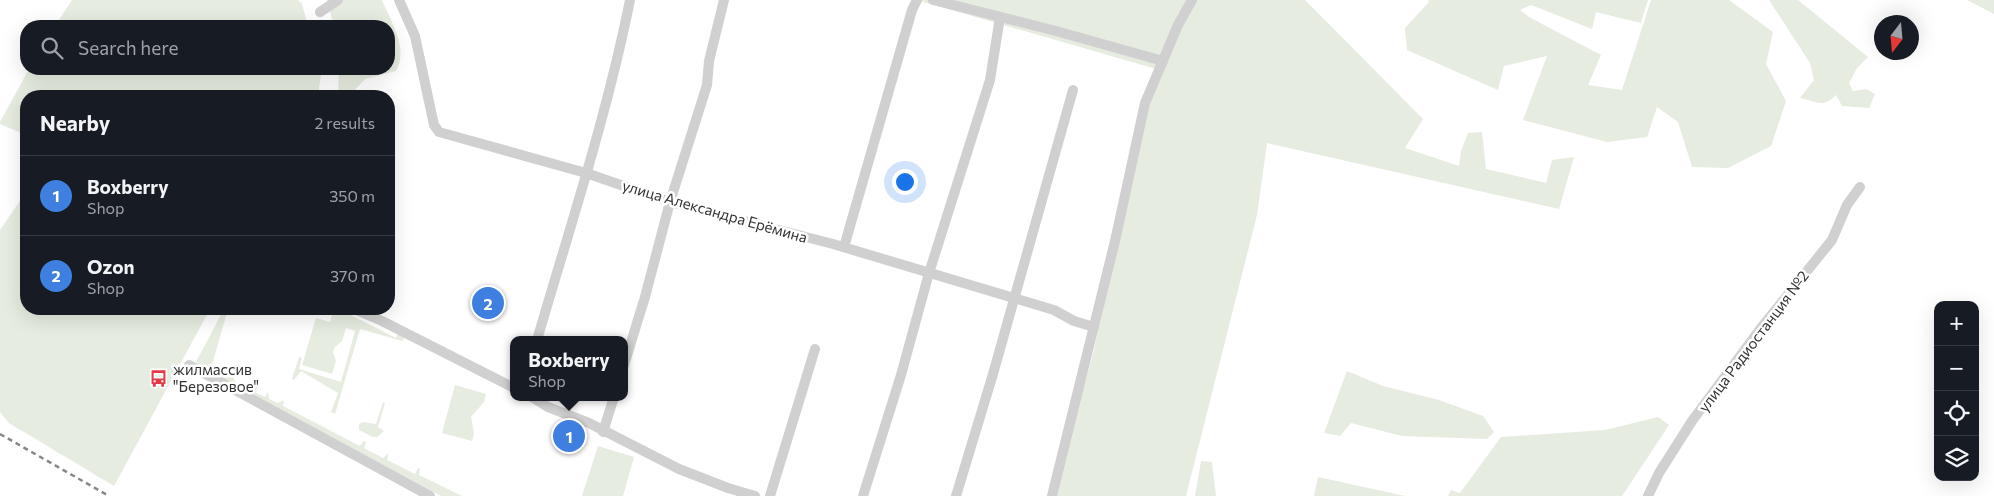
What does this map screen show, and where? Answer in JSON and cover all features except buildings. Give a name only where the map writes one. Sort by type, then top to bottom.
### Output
[{"type":"street","points":[[320,12],[338,0]]},
{"type":"street","name":"улица Александра Ерёмина","points":[[399,0],[415,36],[434,125],[439,132],[586,173],[670,202],[844,247],[1054,310],[1074,321],[1094,327]]},
{"type":"street","points":[[538,336],[620,52],[630,0]]},
{"type":"street","points":[[628,352],[645,297],[670,202],[707,85],[709,61],[724,0]]},
{"type":"street","points":[[844,247],[912,10],[917,0]]},
{"type":"street","points":[[933,0],[1163,61]]},
{"type":"street","points":[[1052,496],[1115,241],[1145,103],[1178,25],[1192,0]]},
{"type":"street","points":[[863,496],[901,375],[929,273],[990,80],[1000,17]]},
{"type":"street","points":[[956,496],[993,374],[1073,90]]},
{"type":"street","name":"улица Радиостанция №2","points":[[1648,496],[1659,473],[1692,421],[1761,328],[1832,240],[1846,205],[1860,187]]},
{"type":"street","points":[[369,315],[510,386]]},
{"type":"street","points":[[770,496],[815,349]]},
{"type":"street","points":[[189,365],[430,496]]},
{"type":"street","points":[[538,401],[548,407],[589,423],[678,470],[756,496]]},
{"type":"street","points":[[604,432],[613,401]]},
{"type":"shaded area","points":[[72,0],[298,0],[302,4],[306,20],[59,20]]},
{"type":"shaded area","points":[[327,0],[382,0],[391,20],[332,20]]},
{"type":"shaded area","points":[[917,0],[1305,0],[1423,119],[1405,148],[1459,166],[1461,151],[1468,133],[1482,132],[1486,169],[1546,183],[1552,160],[1574,157],[1559,209],[1267,143],[1257,215],[1186,496],[1057,496],[1093,354],[1156,69]]},
{"type":"shaded area","points":[[1428,0],[1648,0],[1641,23],[1596,12],[1592,29],[1531,5],[1520,10],[1529,17],[1601,55],[1588,85],[1622,90],[1651,0],[1729,0],[1773,32],[1766,64],[1786,101],[1771,146],[1728,168],[1692,167],[1678,122],[1657,107],[1647,137],[1607,142],[1523,120],[1547,56],[1504,66],[1498,90],[1407,50],[1405,28],[1429,2]]},
{"type":"shaded area","points":[[1769,0],[1798,0],[1868,57],[1857,68],[1849,83],[1853,91],[1866,89],[1875,94],[1869,108],[1842,106],[1836,95],[1823,103],[1800,98],[1814,80],[1810,63]]},
{"type":"shaded area","points":[[1967,0],[1994,0],[1994,14]]},
{"type":"shaded area","points":[[395,29],[401,54],[400,63],[396,71]]},
{"type":"shaded area","points":[[26,75],[321,75],[319,90],[20,90],[20,132],[0,124]]},
{"type":"shaded area","points":[[339,75],[380,75],[365,79],[355,90],[338,90]]},
{"type":"shaded area","points":[[20,201],[20,315],[207,315],[114,486],[9,423],[0,412],[0,230]]},
{"type":"shaded area","points":[[221,315],[226,315],[211,368],[205,371],[196,362]]},
{"type":"shaded area","points":[[332,315],[351,315],[396,338],[398,333],[405,337],[402,341],[360,329],[335,414],[331,412],[338,393],[301,371],[294,380],[292,379],[299,357],[302,358],[299,369],[341,382],[355,331],[346,328],[342,341],[335,347],[333,352],[336,361],[332,374],[302,365],[316,318],[330,322]]},
{"type":"shaded area","points":[[213,369],[232,378],[233,376],[236,383],[253,391],[257,388],[256,393],[265,397],[268,392],[269,399],[278,403],[284,400],[283,406],[360,446],[364,441],[366,442],[364,448],[383,458],[389,453],[387,460],[415,474],[418,468],[420,469],[419,475],[462,496],[441,496],[210,372]]},
{"type":"shaded area","points":[[1347,371],[1383,386],[1439,400],[1483,416],[1494,432],[1487,439],[1402,436],[1351,423],[1340,436],[1324,433]]},
{"type":"shaded area","points":[[455,385],[486,394],[484,402],[471,417],[474,434],[472,441],[442,433]]},
{"type":"shaded area","points":[[383,402],[385,403],[378,427],[384,431],[377,437],[373,437],[359,430],[359,424],[363,422],[376,424]]},
{"type":"shaded area","points":[[1658,417],[1669,425],[1622,496],[1448,496],[1451,490],[1460,493],[1501,437],[1605,430]]},
{"type":"shaded area","points":[[598,446],[634,457],[623,496],[582,496]]},
{"type":"shaded area","points":[[1201,461],[1212,462],[1216,496],[1195,496]]},
{"type":"shaded area","points":[[1318,477],[1405,496],[1314,496]]},
{"type":"railway","points":[[0,434],[109,496]]},
{"type":"place","name":"Ozon","points":[[488,303]]},
{"type":"place","name":"жилмассив \"Березовое\"","points":[[159,378]]},
{"type":"place","name":"Boxberry","points":[[569,436]]}]
